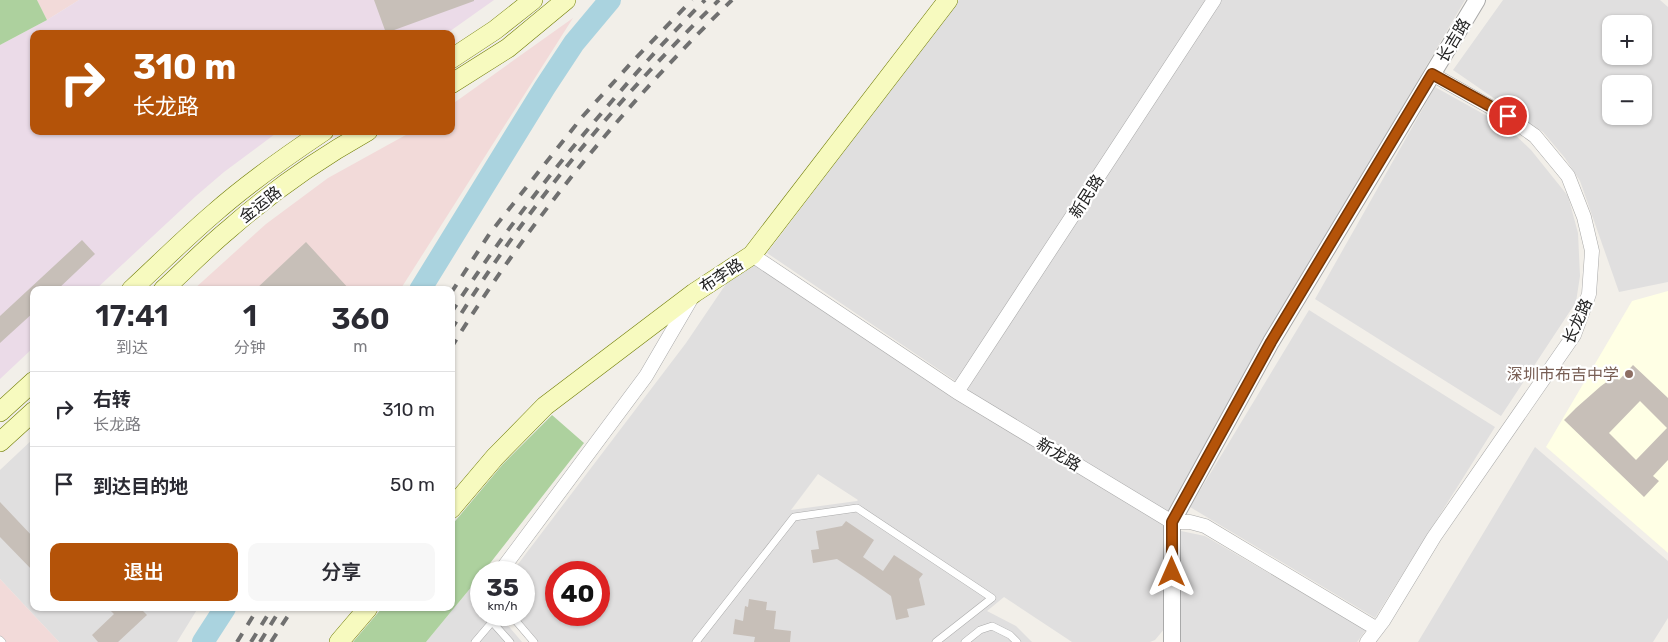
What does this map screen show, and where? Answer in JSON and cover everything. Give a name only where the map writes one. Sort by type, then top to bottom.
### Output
[{"type":"main road","points":[[455,56],[495,30],[533,0]]},
{"type":"main road","points":[[455,81],[508,48],[566,0]]},
{"type":"main road","name":"布李路","points":[[455,504],[495,457],[545,406],[694,293],[752,255],[948,0]]},
{"type":"main road","name":"金运路","points":[[135,286],[212,214],[240,191],[318,135]]},
{"type":"main road","name":"金运路","points":[[167,286],[227,231],[267,198],[309,167],[361,135]]},
{"type":"main road","points":[[0,412],[30,385]]},
{"type":"main road","points":[[0,442],[30,414]]},
{"type":"main road","points":[[339,642],[365,611]]},
{"type":"street","name":"新民路","points":[[957,392],[1214,0]]},
{"type":"street","name":"长吉路","points":[[1172,642],[1172,522],[1271,342],[1477,0]]},
{"type":"street","name":"长龙路","points":[[1367,642],[1434,538],[1574,335],[1589,294],[1592,251],[1584,217],[1568,176],[1535,136],[1508,116],[1432,74]]},
{"type":"street","name":"新龙路","points":[[752,255],[957,392],[1172,522],[1190,522],[1205,526],[1377,629]]},
{"type":"street","points":[[508,561],[646,376],[694,293]]},
{"type":"lane","points":[[696,642],[794,517],[857,508],[992,598],[936,642]]},
{"type":"lane","points":[[475,642],[489,626]]},
{"type":"lane","points":[[496,626],[510,642]]},
{"type":"lane","points":[[520,626],[534,642]]},
{"type":"lane","points":[[965,642],[980,630],[992,626],[1010,635],[1016,642]]},
{"type":"shaded area","points":[[37,0],[79,0],[47,20]]},
{"type":"shaded area","points":[[79,0],[494,0],[452,30],[30,30],[30,135],[274,135],[224,172],[196,196],[99,286],[30,286],[30,351],[0,379],[0,45],[47,20]]},
{"type":"shaded area","points":[[959,0],[1206,0],[957,382],[767,253]]},
{"type":"shaded area","points":[[1221,0],[1465,0],[1168,512],[967,390]]},
{"type":"shaded area","points":[[1503,0],[1660,0],[1668,7],[1668,282],[1619,292],[1580,181],[1565,158],[1543,132],[1453,70]]},
{"type":"shaded area","points":[[573,18],[403,286],[197,286],[266,224],[328,178],[406,135],[455,135],[455,102]]},
{"type":"shaded area","points":[[1435,87],[1507,127],[1531,150],[1568,196],[1578,233],[1580,276],[1576,302],[1501,416],[1315,299]]},
{"type":"shaded area","points":[[752,261],[1166,526],[1165,628],[1155,640],[1150,642],[1072,642],[1004,597],[987,611],[1016,626],[1032,642],[538,642],[525,626],[535,626],[535,561],[520,561],[686,343],[732,275]],"holes":[[[818,474],[857,501],[791,510]]]},
{"type":"shaded area","name":"深圳市布吉中学","points":[[1668,291],[1668,553],[1546,447],[1632,301]]},
{"type":"shaded area","points":[[1309,310],[1495,427],[1375,618],[1190,507]]},
{"type":"shaded area","points":[[30,442],[30,611],[196,611],[177,642],[59,642],[0,579],[0,470]]},
{"type":"shaded area","points":[[1535,447],[1668,561],[1668,618],[1653,642],[1418,642]]},
{"type":"shaded area","points":[[1181,531],[1205,536],[1366,630],[1357,642],[1180,642],[1178,626]]},
{"type":"shaded area","points":[[0,579],[59,642],[0,642]]},
{"type":"shaded area","points":[[470,589],[470,626],[508,626],[522,642],[426,642],[452,611],[455,611],[455,607]]},
{"type":"green space","points":[[0,0],[37,0],[47,20],[0,45]]},
{"type":"green space","points":[[552,415],[584,443],[492,561],[470,561],[470,589],[455,607],[455,521],[503,464]]},
{"type":"green space","points":[[379,611],[452,611],[426,642],[353,642]]},
{"type":"building","points":[[374,0],[474,0],[394,30],[385,30]]},
{"type":"building","points":[[82,240],[95,254],[61,286],[32,286]]},
{"type":"building","points":[[306,242],[346,286],[259,286]]},
{"type":"building","points":[[30,288],[30,316],[0,343],[0,316]]},
{"type":"building","points":[[1633,365],[1668,398],[1668,460],[1653,476],[1659,481],[1644,497],[1564,420],[1601,386],[1615,376],[1619,380]],"holes":[[[1640,401],[1667,428],[1636,460],[1609,433]]]},
{"type":"building","points":[[0,502],[30,534],[30,568],[0,537]]},
{"type":"building","points":[[846,521],[874,540],[863,557],[883,571],[894,555],[923,574],[919,579],[925,605],[907,609],[909,617],[896,620],[891,596],[864,577],[837,559],[813,563],[811,550],[819,549],[816,531],[842,526]]},
{"type":"building","points":[[749,599],[767,602],[766,610],[776,611],[774,629],[791,631],[790,642],[754,642],[755,637],[733,634],[735,619],[743,621],[745,606],[748,607]]},
{"type":"building","points":[[111,611],[143,611],[147,615],[118,642],[98,642],[92,635],[114,614]]},
{"type":"waterway","points":[[422,286],[545,87],[574,43],[610,0]]},
{"type":"waterway","points":[[203,642],[223,611]]},
{"type":"railway","points":[[455,287],[490,233],[583,116],[692,0]]},
{"type":"railway","points":[[455,307],[508,231],[569,152],[646,62],[705,0]]},
{"type":"railway","points":[[455,324],[510,241],[575,156],[645,76],[719,0]]},
{"type":"railway","points":[[455,342],[513,255],[581,165],[654,80],[732,0]]},
{"type":"railway","points":[[237,642],[256,611]]},
{"type":"railway","points":[[251,642],[270,611]]},
{"type":"railway","points":[[260,642],[279,611]]},
{"type":"railway","points":[[271,642],[291,611]]},
{"type":"place","name":"深圳市布吉中学","points":[[1629,374]]},
{"type":"route","points":[[1172,572],[1172,522],[1271,342],[1432,74],[1508,116]]}]
